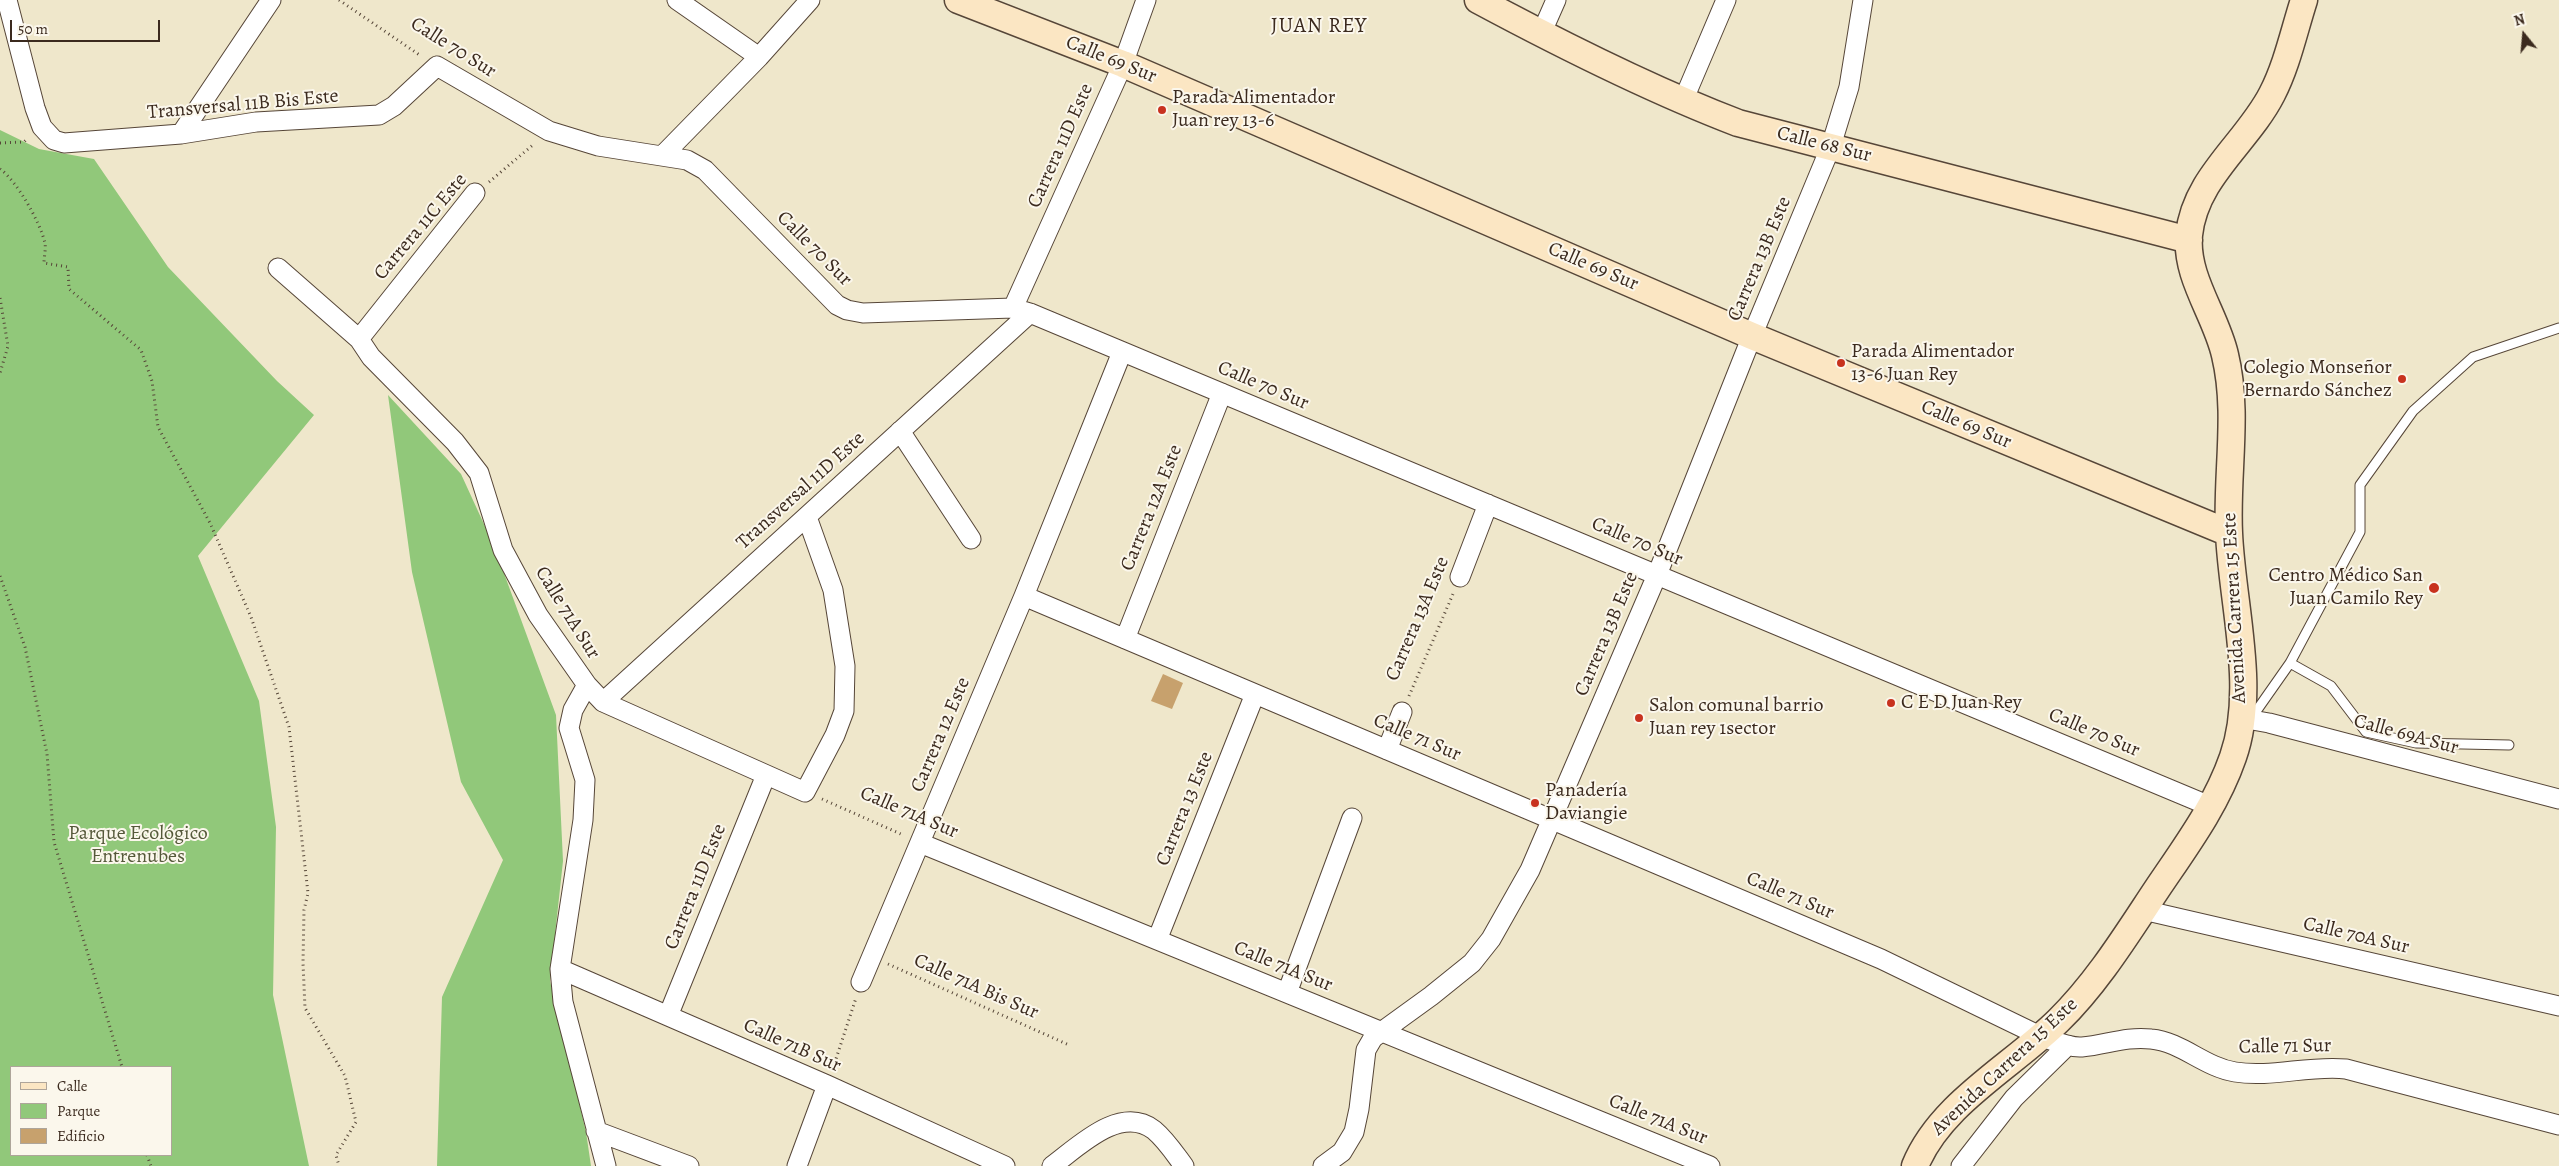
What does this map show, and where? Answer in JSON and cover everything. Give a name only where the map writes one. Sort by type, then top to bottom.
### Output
[{"type":"street","points":[[7,0],[35,108],[42,127]]},
{"type":"street","points":[[181,134],[270,0]]},
{"type":"street","points":[[677,0],[759,57]]},
{"type":"street","points":[[663,155],[759,57],[810,0]]},
{"type":"street","name":"Calle 69 Sur","points":[[958,0],[1123,64],[1752,336],[2228,533]]},
{"type":"street","name":"Carrera 11D Este","points":[[1021,310],[1123,64],[1146,0]]},
{"type":"street","name":"Calle 68 Sur","points":[[1478,0],[1541,34],[1683,101],[1738,123],[2189,240]]},
{"type":"street","points":[[1541,34],[1556,0]]},
{"type":"street","points":[[1683,101],[1726,0]]},
{"type":"street","name":"Carrera 13B Este","points":[[1323,1166],[1342,1152],[1354,1132],[1359,1109],[1366,1050],[1380,1031],[1431,996],[1472,963],[1491,939],[1530,870],[1657,575],[1752,336],[1832,146],[1850,87],[1863,0]]},
{"type":"street","name":"Avenida Carrera 15 Este","points":[[1915,1166],[1933,1131],[1953,1110],[2042,1037],[2096,978],[2212,807],[2234,754],[2245,719],[2242,668],[2228,533],[2228,461],[2232,405],[2230,382],[2216,324],[2195,275],[2188,249],[2193,214],[2201,194],[2272,95],[2304,0]]},
{"type":"street","name":"Transversal 11B Bis Este","points":[[42,127],[54,140],[64,143],[181,134],[256,122],[379,115],[394,106],[437,66]]},
{"type":"street","name":"Calle 70 Sur","points":[[437,66],[549,131],[598,146],[687,160],[705,170],[838,305],[847,310],[882,313],[1021,310],[2212,807]]},
{"type":"street","name":"Carrera 11C Este","points":[[359,339],[475,193]]},
{"type":"street","name":"Calle 71A Sur","points":[[278,268],[359,339],[371,357],[455,442],[479,473],[503,550],[538,615],[587,685],[603,702],[805,792]]},
{"type":"street","name":"Transversal 11D Este","points":[[603,702],[900,431],[1021,310]]},
{"type":"street","name":"Carrera 12 Este","points":[[861,982],[1024,596],[1122,352]]},
{"type":"street","name":"Carrera 12A Este","points":[[1124,639],[1222,393]]},
{"type":"street","points":[[900,431],[971,539]]},
{"type":"street","name":"Carrera 13A Este","points":[[1460,577],[1488,504]]},
{"type":"street","points":[[805,792],[835,735],[844,711],[846,666],[833,590],[807,517]]},
{"type":"street","name":"Calle 71 Sur","points":[[1024,596],[1881,959],[2042,1037],[2082,1047],[2130,1038],[2171,1042],[2220,1068],[2236,1073],[2269,1073],[2328,1067],[2346,1069],[2559,1125]]},
{"type":"street","points":[[587,685],[573,710],[569,728],[585,780],[582,820],[560,969],[563,1002],[606,1166]]},
{"type":"street","name":"Carrera 13 Este","points":[[1157,940],[1255,694]]},
{"type":"street","name":"Carrera 13A Este","points":[[1387,750],[1402,712]]},
{"type":"street","name":"Calle 69A Sur","points":[[2245,719],[2269,722],[2559,799]]},
{"type":"street","name":"Carrera 11D Este","points":[[668,1016],[766,775]]},
{"type":"street","points":[[1287,993],[1352,818]]},
{"type":"street","name":"Calle 71A Sur","points":[[920,843],[1710,1166]]},
{"type":"street","name":"Calle 70A Sur","points":[[2143,910],[2559,1006]]},
{"type":"street","name":"Calle 71B Sur","points":[[560,969],[827,1085],[1005,1166]]},
{"type":"street","points":[[1961,1166],[2014,1098],[2068,1045]]},
{"type":"street","points":[[797,1166],[827,1085]]},
{"type":"street","points":[[1052,1166],[1098,1132],[1121,1123],[1137,1122],[1153,1130],[1184,1166]]},
{"type":"street","points":[[596,1131],[689,1166]]},
{"type":"lane","points":[[2245,719],[2290,663],[2360,532],[2360,485],[2413,411],[2473,357],[2559,328]]},
{"type":"lane","points":[[2290,663],[2332,686],[2366,732],[2416,742],[2509,745]]},
{"type":"path","name":"Calle 70 Sur","points":[[339,0],[437,66]]},
{"type":"path","points":[[0,143],[24,142],[42,127]]},
{"type":"path","name":"Carrera 11C Este","points":[[475,193],[549,131]]},
{"type":"path","points":[[0,169],[18,186],[32,213],[45,243],[44,263],[68,267],[69,290],[141,350],[152,381],[158,427],[210,523],[251,617],[280,700],[289,727],[308,893],[304,910],[303,963],[306,1008],[345,1076],[356,1122],[336,1155],[339,1166]]},
{"type":"path","points":[[0,298],[8,346],[0,373]]},
{"type":"path","points":[[0,576],[25,647],[47,754],[54,842],[122,1066]]},
{"type":"path","name":"Carrera 13A Este","points":[[1402,712],[1460,577]]},
{"type":"path","name":"Calle 71A Sur","points":[[805,792],[920,843]]},
{"type":"path","name":"Calle 71A Bis Sur","points":[[871,957],[1069,1045]]},
{"type":"path","points":[[827,1085],[861,982]]},
{"type":"green space","name":"Parque Ecológico Entrenubes","points":[[0,130],[39,149],[94,159],[168,267],[277,381],[314,415],[198,556],[259,701],[276,827],[273,995],[309,1166],[0,1166]]},
{"type":"green space","points":[[388,395],[461,474],[494,546],[556,715],[563,861],[550,981],[586,1132],[591,1166],[437,1166],[442,997],[503,860],[461,782],[412,572]]},
{"type":"building","points":[[1163,674],[1183,683],[1172,709],[1151,701]]},
{"type":"place","name":"Parada Alimentador Juan rey 13-6","points":[[1162,110]]},
{"type":"place","name":"Parada Alimentador 13-6 Juan Rey","points":[[1841,363]]},
{"type":"place","name":"Colegio Monseñor Bernardo Sánchez","points":[[2402,379]]},
{"type":"place","name":"Centro Médico San Juan Camilo Rey","points":[[2434,588]]},
{"type":"place","name":"C E D Juan Rey","points":[[1891,703]]},
{"type":"place","name":"Salon comunal barrio Juan rey 1sector","points":[[1639,718]]},
{"type":"place","name":"Panadería Daviangie","points":[[1535,803]]},
{"type":"district","name":"JUAN REY","points":[[1319,27]]}]
